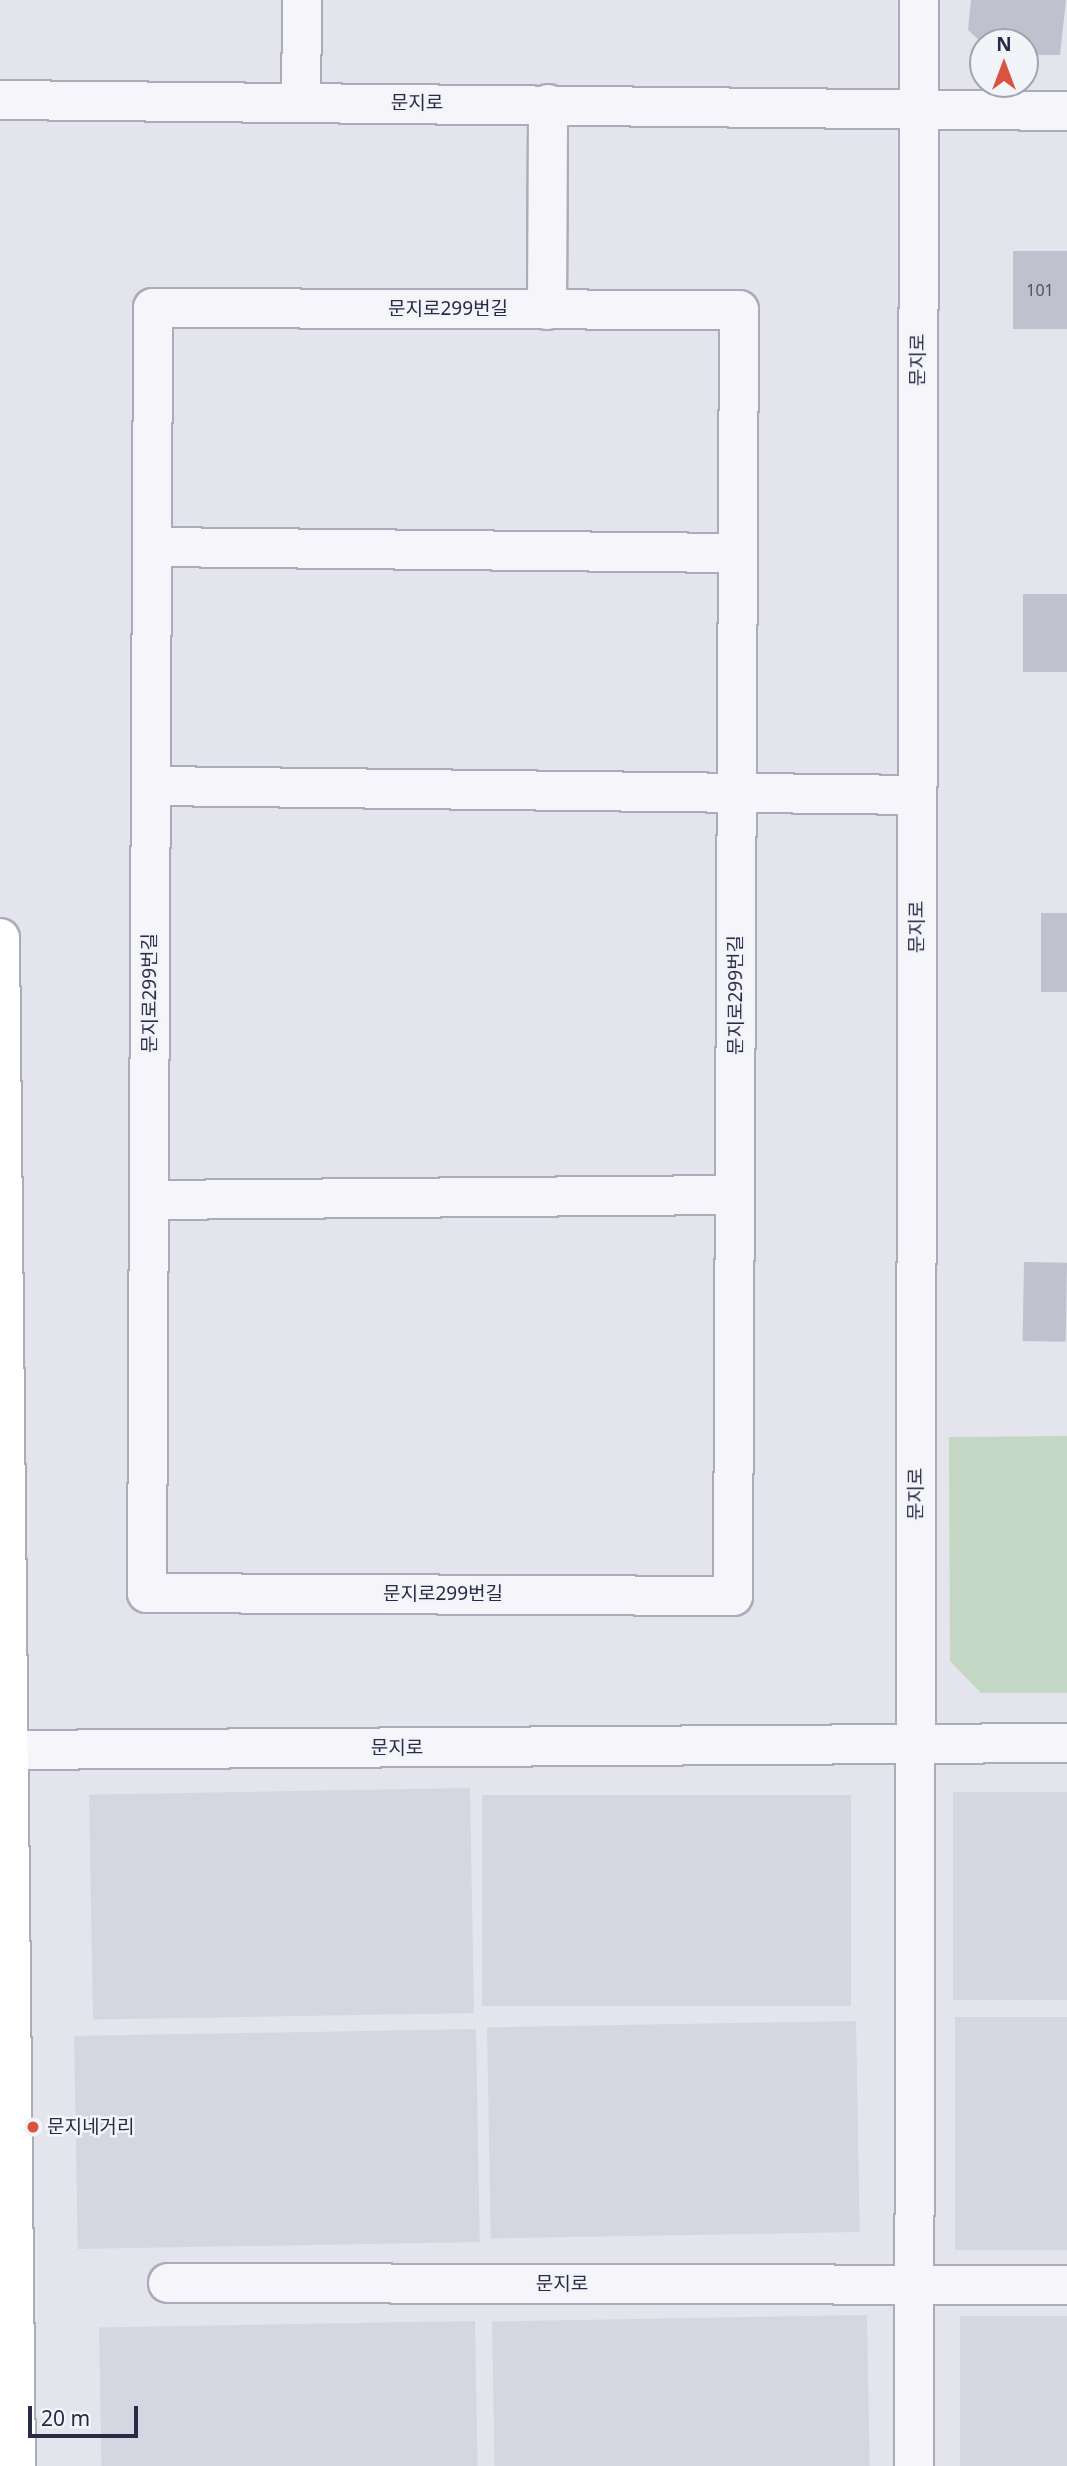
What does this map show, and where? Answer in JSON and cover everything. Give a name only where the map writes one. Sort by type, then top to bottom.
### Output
[{"type":"main road","points":[[0,937],[4,1751],[16,2466]]},
{"type":"street","points":[[302,0],[302,103]]},
{"type":"street","name":"문지로","points":[[914,2466],[919,0]]},
{"type":"street","name":"문지로","points":[[0,100],[1067,111]]},
{"type":"street","points":[[547,310],[548,104]]},
{"type":"street","name":"문지로299번길","points":[[153,308],[547,310],[739,310],[733,1596],[147,1593],[153,308]]},
{"type":"street","points":[[152,547],[738,553]]},
{"type":"street","points":[[150,786],[918,795]]},
{"type":"street","points":[[149,1200],[735,1195]]},
{"type":"street","name":"문지로","points":[[4,1751],[1067,1743]]},
{"type":"street","name":"문지로","points":[[169,2283],[1067,2285]]},
{"type":"shaded area","points":[[470,1788],[474,2013],[93,2020],[89,1795]]},
{"type":"shaded area","points":[[953,1792],[1067,1792],[1067,2000],[953,2000]]},
{"type":"shaded area","points":[[482,1795],[851,1795],[851,2006],[482,2006]]},
{"type":"shaded area","points":[[955,2017],[1067,2017],[1067,2250],[955,2250]]},
{"type":"shaded area","points":[[856,2021],[860,2232],[491,2238],[487,2027]]},
{"type":"shaded area","points":[[476,2029],[480,2242],[78,2249],[74,2036]]},
{"type":"shaded area","points":[[867,2315],[870,2466],[495,2466],[492,2322]]},
{"type":"shaded area","points":[[960,2316],[1067,2316],[1067,2466],[960,2466]]},
{"type":"shaded area","points":[[475,2321],[478,2466],[101,2466],[99,2328]]},
{"type":"green space","points":[[1067,1436],[1067,1693],[981,1693],[950,1661],[949,1437]]},
{"type":"building","points":[[971,0],[1066,0],[1060,55],[1039,55],[1039,28],[968,30]]},
{"type":"building","points":[[1013,251],[1067,251],[1067,329],[1013,329]]},
{"type":"building","points":[[1023,594],[1067,594],[1067,672],[1023,672]]},
{"type":"building","points":[[1041,913],[1067,913],[1067,992],[1041,992]]},
{"type":"building","points":[[1024,1262],[1067,1263],[1066,1342],[1023,1341]]},
{"type":"place","name":"문지네거리","points":[[33,2127]]}]
